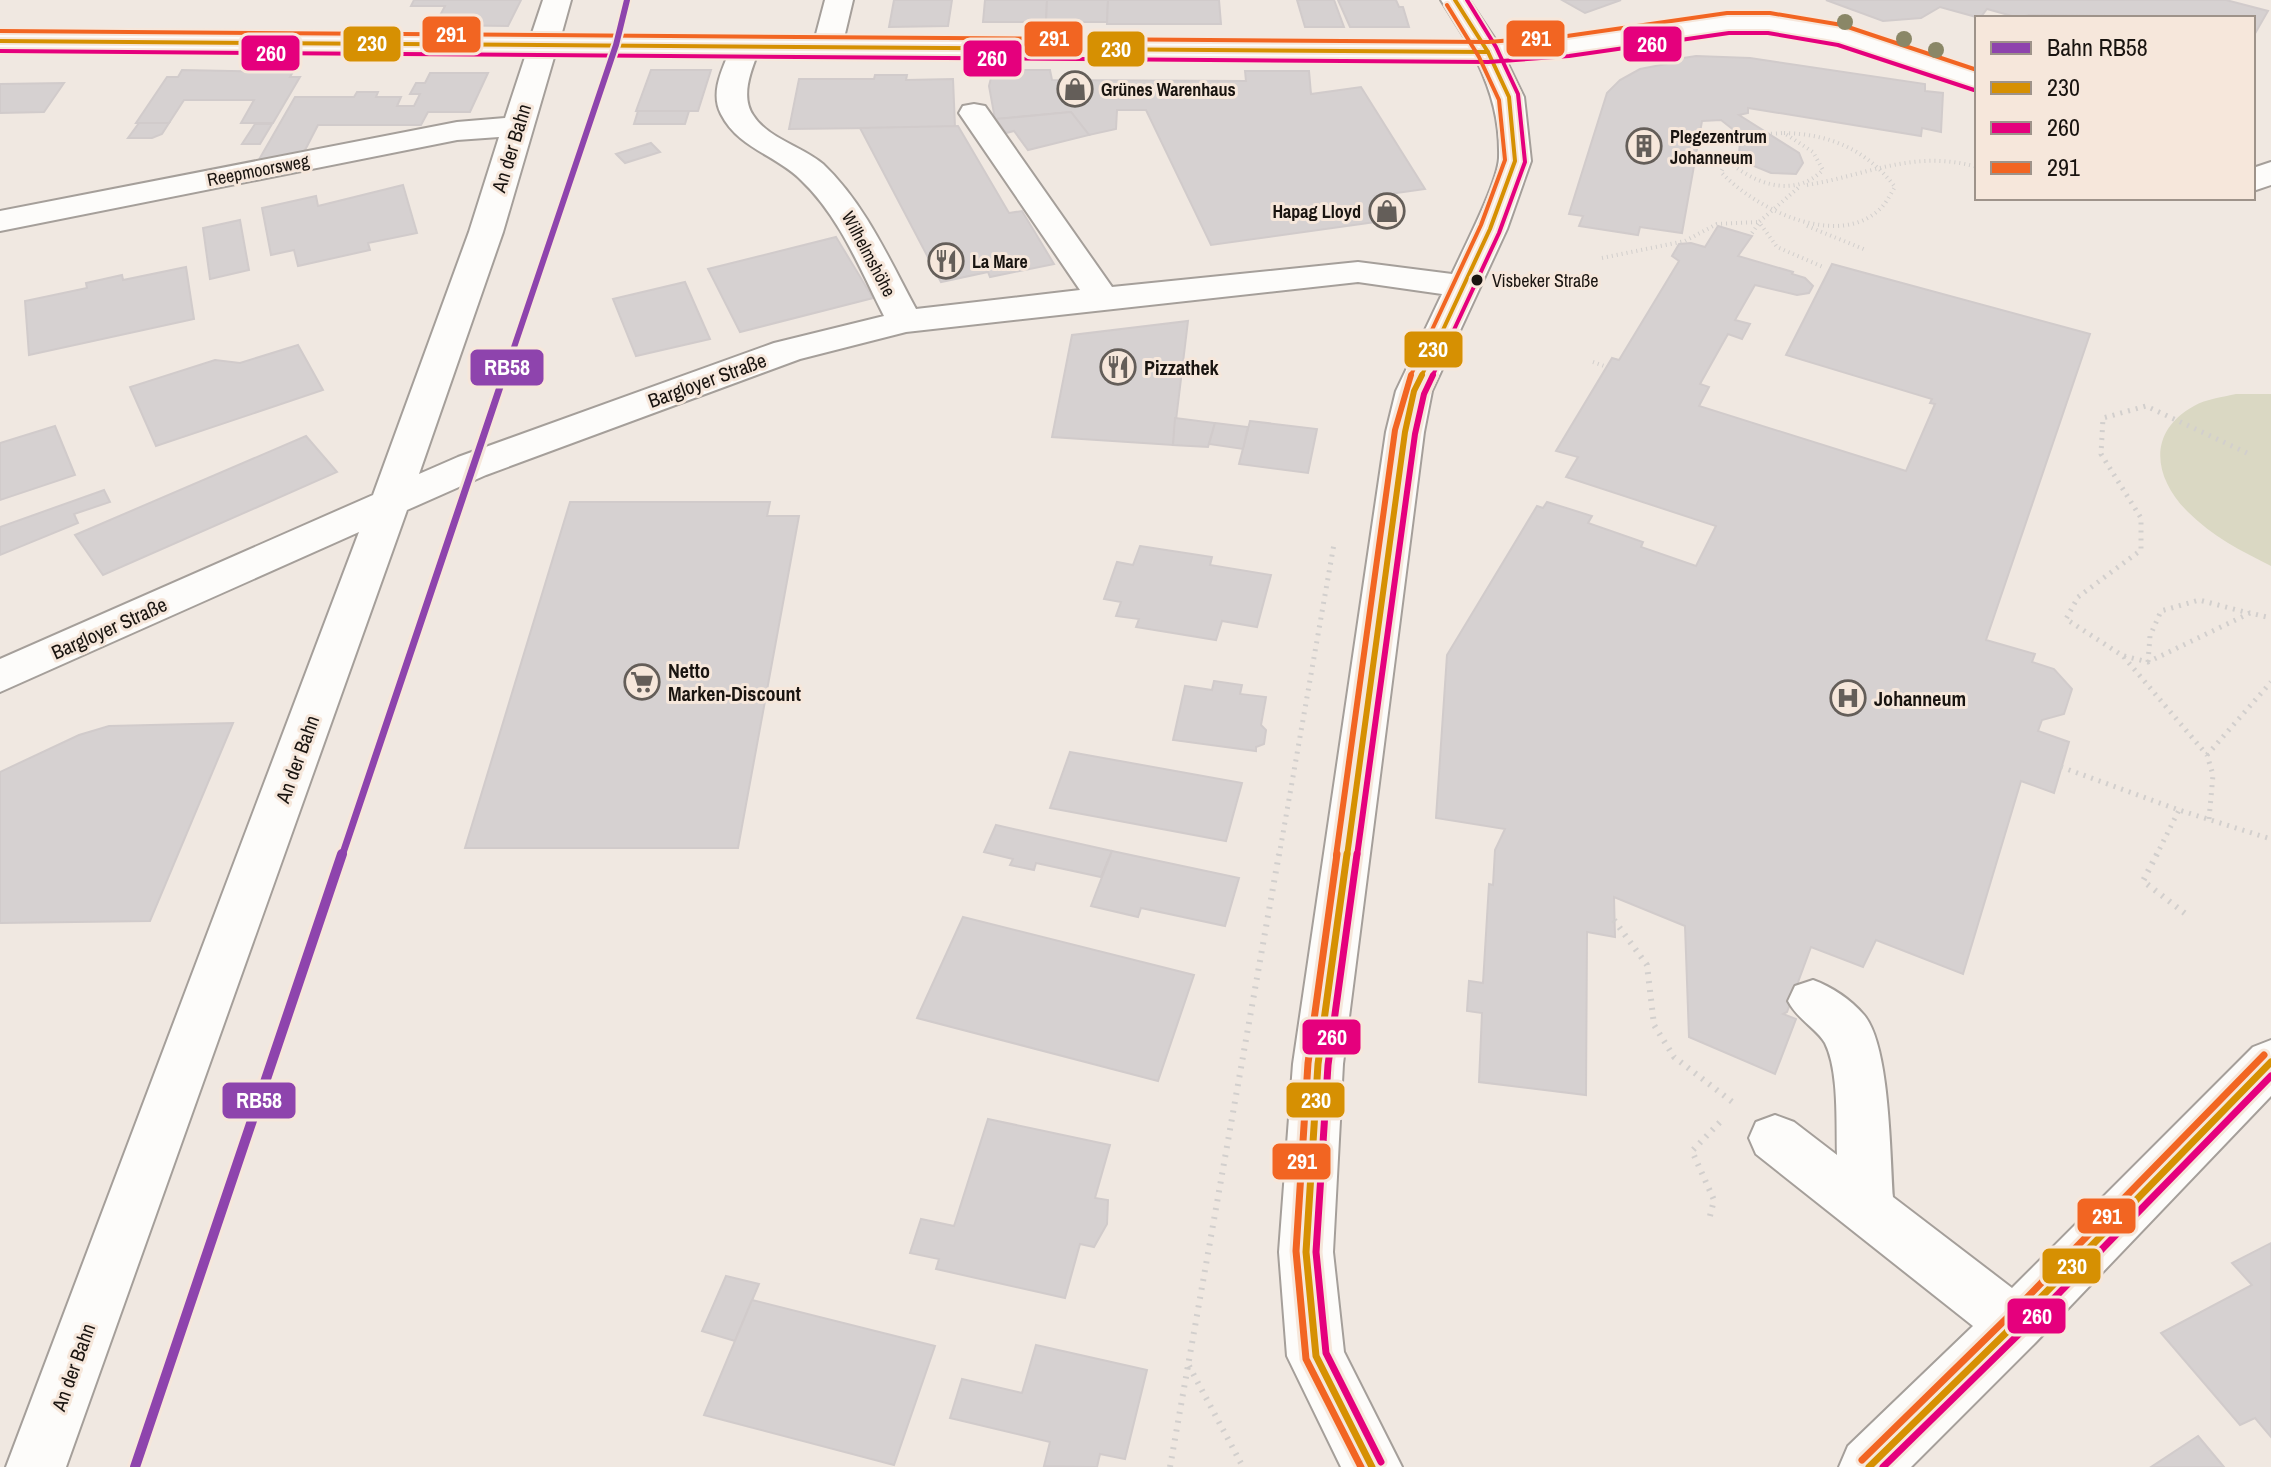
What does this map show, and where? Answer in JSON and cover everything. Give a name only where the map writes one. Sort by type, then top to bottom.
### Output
[{"type":"street","name":"An der Bahn","points":[[36,1467],[391,500],[486,232],[557,0]]},
{"type":"street","points":[[827,48],[839,0]]},
{"type":"street","points":[[1372,1467],[1316,1356],[1306,1252],[1318,1064],[1405,432],[1414,391],[1490,229],[1515,161],[1509,97],[1488,52],[1455,0]]},
{"type":"street","points":[[0,41],[1488,52],[1568,46],[1728,23],[1769,12],[1975,80]]},
{"type":"street","name":"Wilhelmshöhe","points":[[746,47],[731,94],[736,114],[756,134],[809,169],[840,201],[905,321]]},
{"type":"street","points":[[974,113],[1103,298]]},
{"type":"street","name":"Reepmoorsweg","points":[[0,221],[457,131],[518,126]]},
{"type":"street","name":"Bargloyer Straße","points":[[0,677],[472,466],[787,351],[905,321],[1358,272],[1462,286]]},
{"type":"street","points":[[1813,1001],[1847,1031],[1859,1081],[1867,1209]]},
{"type":"street","points":[[1869,1467],[2015,1324],[2271,1062]]},
{"type":"street","points":[[1755,1121],[2015,1324]]},
{"type":"path","points":[[1783,132],[1811,149],[1821,160],[1823,170],[1817,179],[1804,186],[1766,182],[1747,176],[1727,160],[1721,172],[1730,185],[1746,199],[1768,211],[1866,250]]},
{"type":"path","points":[[1766,134],[1783,132],[1843,143],[1865,153],[1880,165],[1895,187],[1891,198],[1880,210],[1860,220],[1828,225],[1798,222]]},
{"type":"path","points":[[1752,233],[1768,211],[1792,189],[1844,179],[1880,165],[1923,159],[1975,166]]},
{"type":"path","points":[[1602,258],[1685,241],[1717,224],[1759,222]]},
{"type":"path","points":[[1759,222],[1765,237],[1777,250],[1823,267]]},
{"type":"path","points":[[1593,362],[1607,367]]},
{"type":"path","points":[[2209,819],[2213,775],[2207,755],[2123,656],[2066,619],[2078,597],[2141,550],[2141,518],[2101,454],[2103,418],[2146,406],[2247,453]]},
{"type":"path","points":[[1170,1467],[1335,539]]},
{"type":"path","points":[[2148,662],[2150,636],[2161,611],[2199,600],[2271,618]]},
{"type":"path","points":[[2123,656],[2148,662],[2250,613]]},
{"type":"path","points":[[2207,755],[2271,682]]},
{"type":"path","points":[[2061,767],[2179,810],[2271,839]]},
{"type":"path","points":[[2179,810],[2143,881],[2187,915]]},
{"type":"path","points":[[1614,920],[1647,965],[1654,1025],[1674,1057],[1755,1121],[1692,1151],[1714,1200],[1710,1216]]},
{"type":"path","points":[[1189,1366],[1243,1467]]},
{"type":"shaded area","points":[[2236,394],[2271,394],[2271,566],[2197,521],[2176,498],[2162,470],[2162,442],[2179,417],[2199,404]]},
{"type":"building","points":[[414,0],[521,0],[508,26],[435,25],[445,6],[411,6]]},
{"type":"building","points":[[894,0],[952,0],[948,26],[889,27]]},
{"type":"building","points":[[985,0],[1047,0],[1046,22],[983,22]]},
{"type":"building","points":[[1047,0],[1108,0],[1107,22],[1046,22]]},
{"type":"building","points":[[1108,0],[1219,0],[1221,24],[1107,24]]},
{"type":"building","points":[[1297,0],[1334,0],[1344,27],[1305,27]]},
{"type":"building","points":[[1338,0],[1396,0],[1399,7],[1403,7],[1409,27],[1350,27]]},
{"type":"building","points":[[1562,0],[1621,0],[1585,13]]},
{"type":"building","points":[[1826,0],[2226,0],[2268,11],[2255,34],[2255,16],[2012,16],[1987,9],[1982,16],[1975,17],[1940,7],[1921,18],[1883,21]]},
{"type":"building","name":"Plegezentrum Johanneum","points":[[1696,56],[1750,58],[1925,84],[1925,91],[1943,93],[1941,132],[1922,128],[1921,136],[1748,108],[1748,113],[1739,115],[1799,153],[1803,163],[1796,174],[1771,173],[1749,164],[1739,153],[1740,143],[1745,139],[1721,120],[1702,121],[1682,233],[1640,227],[1638,235],[1579,226],[1583,216],[1569,214],[1607,93],[1620,80],[1640,69]]},
{"type":"building","points":[[279,69],[294,70],[290,77],[300,77],[273,123],[241,123],[254,100],[184,100],[169,123],[136,123],[167,77],[178,77],[182,70],[278,72]]},
{"type":"building","points":[[651,70],[711,70],[698,111],[636,111]]},
{"type":"building","points":[[993,70],[1050,70],[1052,80],[1246,81],[1245,71],[1309,71],[1311,94],[1361,87],[1425,189],[1375,196],[1390,220],[1211,245],[1146,110],[1117,110],[1116,129],[1089,135],[1071,112],[995,119],[989,86]]},
{"type":"building","points":[[430,73],[488,73],[470,112],[428,112],[421,125],[318,125],[303,154],[257,163],[295,97],[354,97],[357,92],[378,92],[376,97],[401,97],[397,106],[414,106],[420,94],[410,94],[416,83],[425,83]]},
{"type":"building","points":[[875,75],[907,75],[906,80],[953,79],[955,127],[789,129],[799,79],[874,79]]},
{"type":"building","points":[[64,83],[44,112],[0,113],[0,84]]},
{"type":"building","points":[[638,111],[689,111],[685,124],[634,124]]},
{"type":"building","points":[[1071,112],[1089,135],[1028,150],[1014,131],[1006,133],[996,119]]},
{"type":"building","points":[[139,123],[169,123],[162,134],[152,138],[128,138]]},
{"type":"building","points":[[255,124],[272,124],[260,144],[242,144]]},
{"type":"building","points":[[958,126],[1009,213],[1022,211],[1054,264],[990,277],[988,272],[941,282],[860,128]]},
{"type":"building","points":[[651,143],[660,152],[625,163],[616,154]]},
{"type":"building","points":[[403,185],[417,233],[368,243],[370,250],[298,266],[294,250],[271,255],[262,208],[316,196],[318,206]]},
{"type":"building","points":[[240,220],[249,270],[210,279],[203,228]]},
{"type":"building","points":[[1718,226],[1752,236],[1738,256],[1793,272],[1813,286],[1809,293],[1797,295],[1755,285],[1735,320],[1750,324],[1742,339],[1728,334],[1700,384],[1709,387],[1699,406],[1906,471],[1935,404],[1930,403],[1932,399],[1786,355],[1832,264],[2090,334],[1986,640],[2035,654],[2032,662],[2054,669],[2072,689],[2064,714],[2042,720],[2038,731],[2069,742],[2054,793],[2021,781],[1963,974],[1876,940],[1863,967],[1811,947],[1787,1012],[1783,1014],[1796,1019],[1775,1074],[1689,1037],[1685,926],[1614,897],[1615,937],[1587,932],[1586,1095],[1479,1082],[1482,1013],[1467,1011],[1469,981],[1483,983],[1489,884],[1493,885],[1495,850],[1505,829],[1436,818],[1447,655],[1537,506],[1543,508],[1547,502],[1592,516],[1588,523],[1643,542],[1641,547],[1696,566],[1716,526],[1566,477],[1578,457],[1556,451],[1612,358],[1619,360],[1679,261],[1672,256],[1679,244],[1705,247]]},
{"type":"building","points":[[836,237],[873,298],[740,332],[708,269]]},
{"type":"building","points":[[186,267],[194,319],[29,355],[25,301],[87,288],[86,283],[122,275],[123,280]]},
{"type":"building","points":[[685,282],[710,339],[636,356],[613,299]]},
{"type":"building","points":[[1188,321],[1173,445],[1052,437],[1072,335]]},
{"type":"building","points":[[298,345],[323,390],[156,446],[130,387],[215,360],[240,363]]},
{"type":"building","points":[[1175,418],[1215,423],[1208,447],[1173,445]]},
{"type":"building","points":[[1250,421],[1317,429],[1308,473],[1239,464]]},
{"type":"building","points":[[1215,423],[1248,427],[1243,449],[1209,444]]},
{"type":"building","points":[[55,426],[75,475],[0,500],[0,443]]},
{"type":"building","points":[[306,436],[337,472],[103,575],[75,535]]},
{"type":"building","points":[[104,490],[110,502],[74,514],[78,523],[0,555],[0,527]]},
{"type":"building","name":"Netto Marken-Discount","points":[[570,502],[770,502],[767,516],[799,516],[738,848],[465,848]]},
{"type":"building","points":[[1140,546],[1212,557],[1210,565],[1271,575],[1257,627],[1222,621],[1216,640],[1136,627],[1139,619],[1116,616],[1121,602],[1104,599],[1117,562],[1133,565]]},
{"type":"building","points":[[1214,681],[1242,685],[1240,694],[1266,697],[1261,725],[1266,730],[1264,744],[1256,747],[1256,751],[1173,740],[1185,686],[1212,690]]},
{"type":"building","points":[[233,723],[150,921],[0,923],[0,772],[79,735],[109,726]]},
{"type":"building","points":[[1070,752],[1242,783],[1226,841],[1050,808]]},
{"type":"building","points":[[996,825],[1112,851],[1101,877],[1036,863],[1034,870],[1010,865],[1013,859],[984,852]]},
{"type":"building","points":[[1112,851],[1239,878],[1225,926],[1141,908],[1138,917],[1091,906]]},
{"type":"building","points":[[963,917],[1194,975],[1158,1081],[917,1018]]},
{"type":"building","points":[[988,1119],[1110,1145],[1095,1198],[1108,1200],[1107,1224],[1094,1247],[1080,1244],[1065,1298],[936,1269],[939,1259],[910,1253],[921,1219],[954,1226]]},
{"type":"building","points":[[2271,1243],[2271,1437],[2255,1418],[2240,1425],[2161,1333],[2252,1285],[2232,1263]]},
{"type":"building","points":[[726,1276],[759,1284],[735,1341],[702,1331]]},
{"type":"building","points":[[752,1300],[935,1346],[894,1465],[704,1415]]},
{"type":"building","points":[[1036,1345],[1147,1370],[1125,1459],[1100,1454],[1097,1467],[1044,1466],[1050,1442],[950,1418],[962,1379],[1022,1393]]},
{"type":"building","points":[[2198,1436],[2224,1467],[2151,1467]]},
{"type":"rail line","name":"RB58","points":[[135,1467],[616,45],[627,0]]},
{"type":"transit line","name":"230","points":[[1372,1467],[1316,1356],[1306,1252],[1318,1064],[1405,432],[1414,391],[1490,229],[1515,161],[1509,97],[1488,52],[1455,0]]},
{"type":"transit line","name":"260","points":[[1381,1462],[1326,1353],[1316,1252],[1328,1065],[1415,434],[1424,394],[1499,233],[1525,162],[1518,94],[1496,47],[1467,0]]},
{"type":"transit line","name":"291","points":[[1361,1467],[1306,1359],[1296,1251],[1308,1063],[1395,430],[1405,387],[1481,225],[1505,160],[1499,100],[1479,57],[1447,5]]},
{"type":"transit line","name":"291","points":[[0,31],[1488,42],[1567,36],[1727,13],[1770,13],[1842,25],[1975,69]]},
{"type":"transit line","name":"260","points":[[0,51],[1488,62],[1569,56],[1729,33],[1768,33],[1838,45],[1974,90]]},
{"type":"transit line","name":"230","points":[[0,41],[1488,52]]},
{"type":"transit line","name":"291","points":[[1862,1460],[2008,1317],[2264,1055]]},
{"type":"transit line","name":"230","points":[[1869,1467],[2015,1324],[2271,1062]]},
{"type":"transit line","name":"260","points":[[1883,1467],[2022,1331],[2271,1076]]},
{"type":"place","name":"Grünes Warenhaus","points":[[1075,89]]},
{"type":"place","name":"Plegezentrum Johanneum","points":[[1644,146]]},
{"type":"place","name":"Hapag Lloyd","points":[[1387,211]]},
{"type":"place","name":"La Mare","points":[[946,261]]},
{"type":"place","name":"Visbeker Straße","points":[[1477,280]]},
{"type":"place","name":"Pizzathek","points":[[1118,367]]},
{"type":"place","name":"Netto Marken-Discount","points":[[642,682]]},
{"type":"place","name":"Johanneum","points":[[1848,698]]}]
